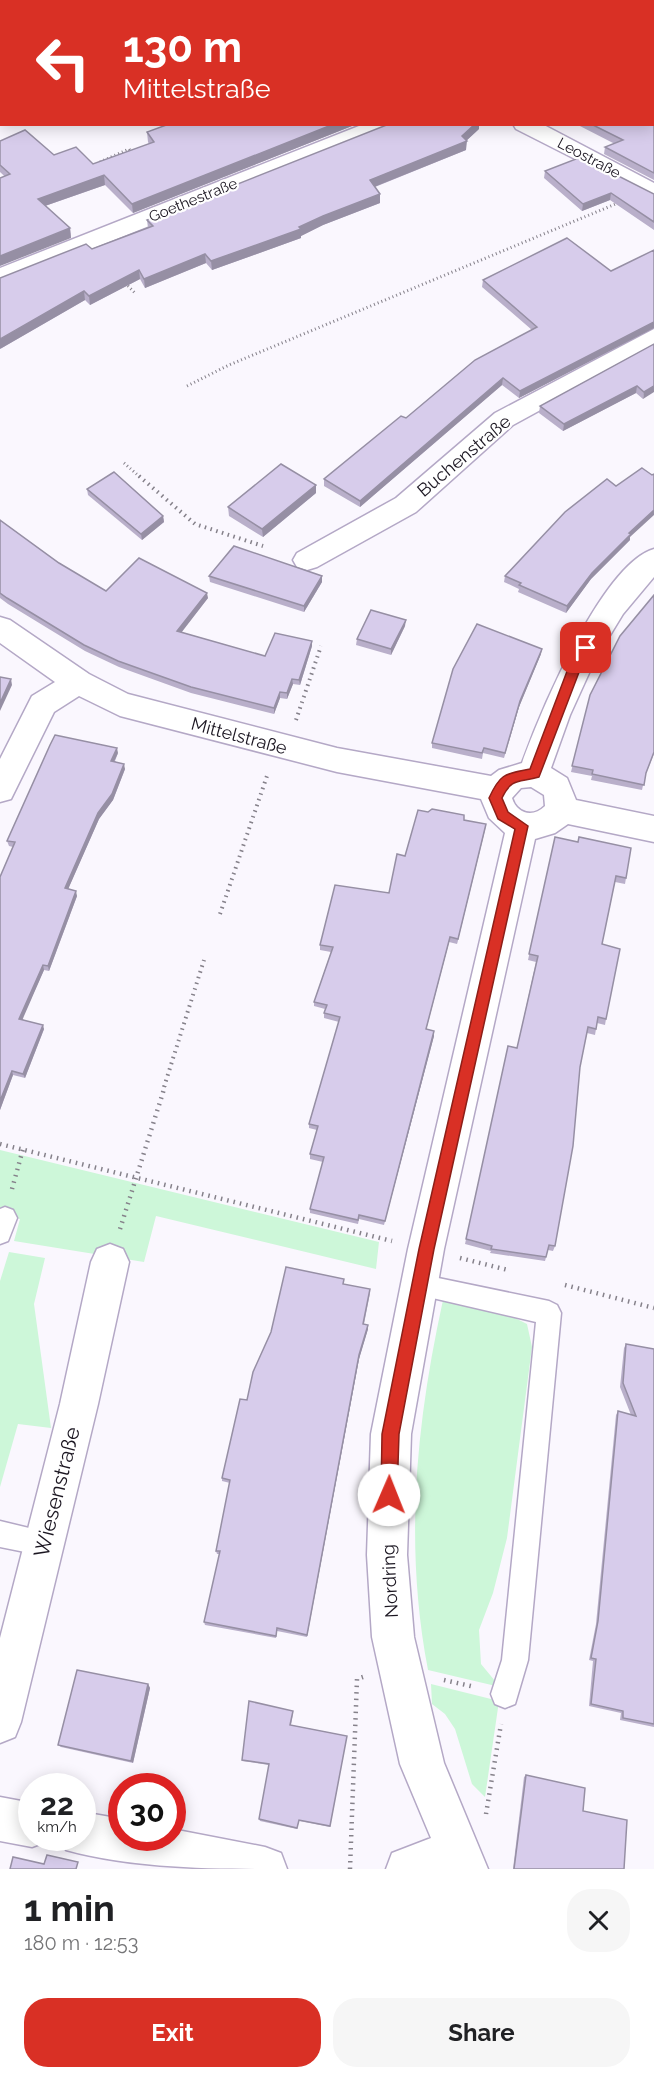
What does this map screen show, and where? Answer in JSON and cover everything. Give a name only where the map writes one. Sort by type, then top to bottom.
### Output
[{"type":"street","name":"Goethestraße","points":[[0,277],[381,126]]},
{"type":"street","name":"Leostraße","points":[[528,126],[652,191]]},
{"type":"street","name":"Buchenstraße","points":[[307,560],[406,505],[504,419],[654,337]]},
{"type":"street","points":[[534,774],[575,666],[607,612],[654,559]]},
{"type":"street","name":"Mittelstraße","points":[[0,628],[78,682],[120,704],[337,760],[498,790]]},
{"type":"street","points":[[0,790],[43,705],[78,682]]},
{"type":"street","points":[[534,774],[546,778],[558,788],[561,795],[561,810],[555,819],[545,825],[522,826],[503,816],[498,807],[498,790],[510,778],[534,774]]},
{"type":"street","points":[[561,810],[654,829]]},
{"type":"street","name":"Nordring","points":[[469,1848],[422,1764],[393,1637],[387,1555],[391,1434],[423,1267],[522,826]]},
{"type":"street","name":"Wiesenstraße","points":[[0,1722],[111,1262]]},
{"type":"street","points":[[0,1819],[18,1822]]},
{"type":"street","points":[[96,1837],[265,1869]]},
{"type":"street","points":[[408,1869],[469,1848]]},
{"type":"lane","points":[[423,1267],[549,1312],[515,1660],[505,1694]]},
{"type":"lane","points":[[0,1534],[45,1543]]},
{"type":"path","points":[[100,162],[129,149],[137,157]]},
{"type":"path","points":[[187,386],[229,366],[652,191]]},
{"type":"path","points":[[84,243],[135,293]]},
{"type":"path","points":[[124,463],[195,525],[263,546]]},
{"type":"path","points":[[220,914],[321,646]]},
{"type":"path","points":[[111,1262],[204,960]]},
{"type":"path","points":[[0,1144],[136,1178],[423,1267],[517,1272]]},
{"type":"path","points":[[2,1225],[23,1149]]},
{"type":"path","points":[[563,1284],[654,1308]]},
{"type":"path","points":[[469,1848],[505,1694]]},
{"type":"green space","points":[[0,1150],[379,1242],[376,1269],[156,1216],[144,1262],[14,1241],[20,1219],[0,1215]]},
{"type":"green space","points":[[9,1252],[45,1258],[34,1304],[51,1428],[18,1424],[0,1487],[0,1281]]},
{"type":"green space","points":[[443,1300],[501,1311],[527,1324],[532,1347],[507,1538],[493,1593],[479,1630],[481,1664],[500,1687],[428,1670],[421,1623],[416,1576],[416,1484],[426,1392]]},
{"type":"green space","points":[[431,1684],[499,1701],[485,1797],[472,1784],[455,1729],[445,1714],[432,1704]]},
{"type":"building","points":[[164,126],[329,126],[132,204],[104,175],[38,199],[70,228],[0,256],[0,178],[10,174],[0,165],[0,141],[25,130],[54,155],[76,147],[93,164],[154,142],[147,132]]},
{"type":"building","points":[[384,126],[473,126],[462,136],[467,141],[370,180],[380,194],[323,216],[299,227],[301,229],[211,261],[205,254],[144,279],[139,270],[89,296],[84,291],[0,339],[0,278],[86,244],[92,249],[153,226],[147,220]]},
{"type":"building","points":[[595,126],[654,126],[654,173],[605,147],[623,140]]},
{"type":"building","points":[[581,157],[654,194],[654,222],[611,193],[583,204],[545,171]]},
{"type":"building","points":[[567,238],[611,271],[654,250],[654,322],[520,391],[503,378],[360,501],[324,479],[401,416],[406,418],[475,360],[537,327],[483,280]]},
{"type":"building","points":[[654,344],[654,386],[644,392],[637,386],[564,424],[540,406]]},
{"type":"building","points":[[281,464],[316,485],[262,529],[228,507]]},
{"type":"building","points":[[642,468],[654,474],[654,510],[592,573],[567,606],[519,585],[521,583],[505,576],[565,512],[607,479],[616,486]]},
{"type":"building","points":[[114,472],[163,516],[141,534],[87,489]]},
{"type":"building","points":[[0,520],[59,563],[106,591],[139,558],[207,593],[177,631],[265,656],[275,633],[312,641],[299,680],[292,679],[287,693],[280,692],[274,708],[191,687],[118,661],[84,645],[0,593]]},
{"type":"building","points":[[234,546],[322,576],[304,606],[209,576]]},
{"type":"building","points":[[654,595],[654,752],[644,785],[592,774],[593,770],[572,766],[590,695],[620,636]]},
{"type":"building","points":[[371,610],[406,620],[391,649],[357,639]]},
{"type":"building","points":[[477,624],[542,649],[520,701],[505,753],[484,748],[482,753],[432,743],[453,669]]},
{"type":"building","points":[[0,677],[11,679],[0,703]]},
{"type":"building","points":[[55,735],[117,748],[111,761],[124,764],[112,794],[98,813],[65,888],[76,891],[48,966],[43,965],[19,1019],[43,1025],[23,1074],[12,1071],[0,1101],[0,877],[15,842],[7,841]]},
{"type":"building","points":[[432,809],[464,815],[464,820],[486,824],[458,939],[450,937],[426,1029],[434,1031],[385,1221],[359,1215],[358,1220],[310,1209],[324,1157],[310,1154],[318,1126],[309,1124],[340,1017],[324,1013],[327,1005],[314,1002],[333,947],[320,945],[335,885],[389,893],[397,854],[405,856],[418,810],[428,812]]},
{"type":"building","points":[[555,837],[578,842],[579,837],[631,848],[626,878],[616,876],[602,944],[620,949],[606,1019],[598,1017],[596,1029],[588,1027],[580,1067],[573,1146],[555,1246],[549,1245],[546,1257],[491,1249],[492,1246],[466,1239],[508,1046],[517,1048],[538,956],[529,954]]},
{"type":"building","points":[[286,1267],[344,1279],[343,1284],[370,1289],[363,1324],[368,1325],[359,1355],[307,1635],[277,1628],[276,1636],[204,1622],[220,1551],[216,1551],[230,1480],[222,1478],[240,1399],[247,1400],[253,1372],[271,1332]]},
{"type":"building","points":[[626,1344],[654,1349],[654,1724],[623,1718],[623,1711],[591,1704],[596,1659],[591,1658],[598,1621],[618,1411],[636,1416],[623,1383]]},
{"type":"building","points":[[77,1670],[148,1684],[131,1761],[58,1745]]},
{"type":"building","points":[[249,1701],[293,1711],[290,1725],[347,1736],[330,1826],[299,1820],[297,1828],[259,1819],[269,1764],[242,1760]]},
{"type":"building","points":[[526,1775],[585,1788],[583,1811],[627,1820],[624,1869],[514,1869]]},
{"type":"building","points":[[47,1855],[78,1862],[76,1869],[10,1869],[13,1857],[44,1864]]},
{"type":"route","points":[[389,1495],[391,1434],[426,1249],[522,826],[503,816],[496,798],[498,790],[510,778],[534,774],[575,666],[586,648]]}]
